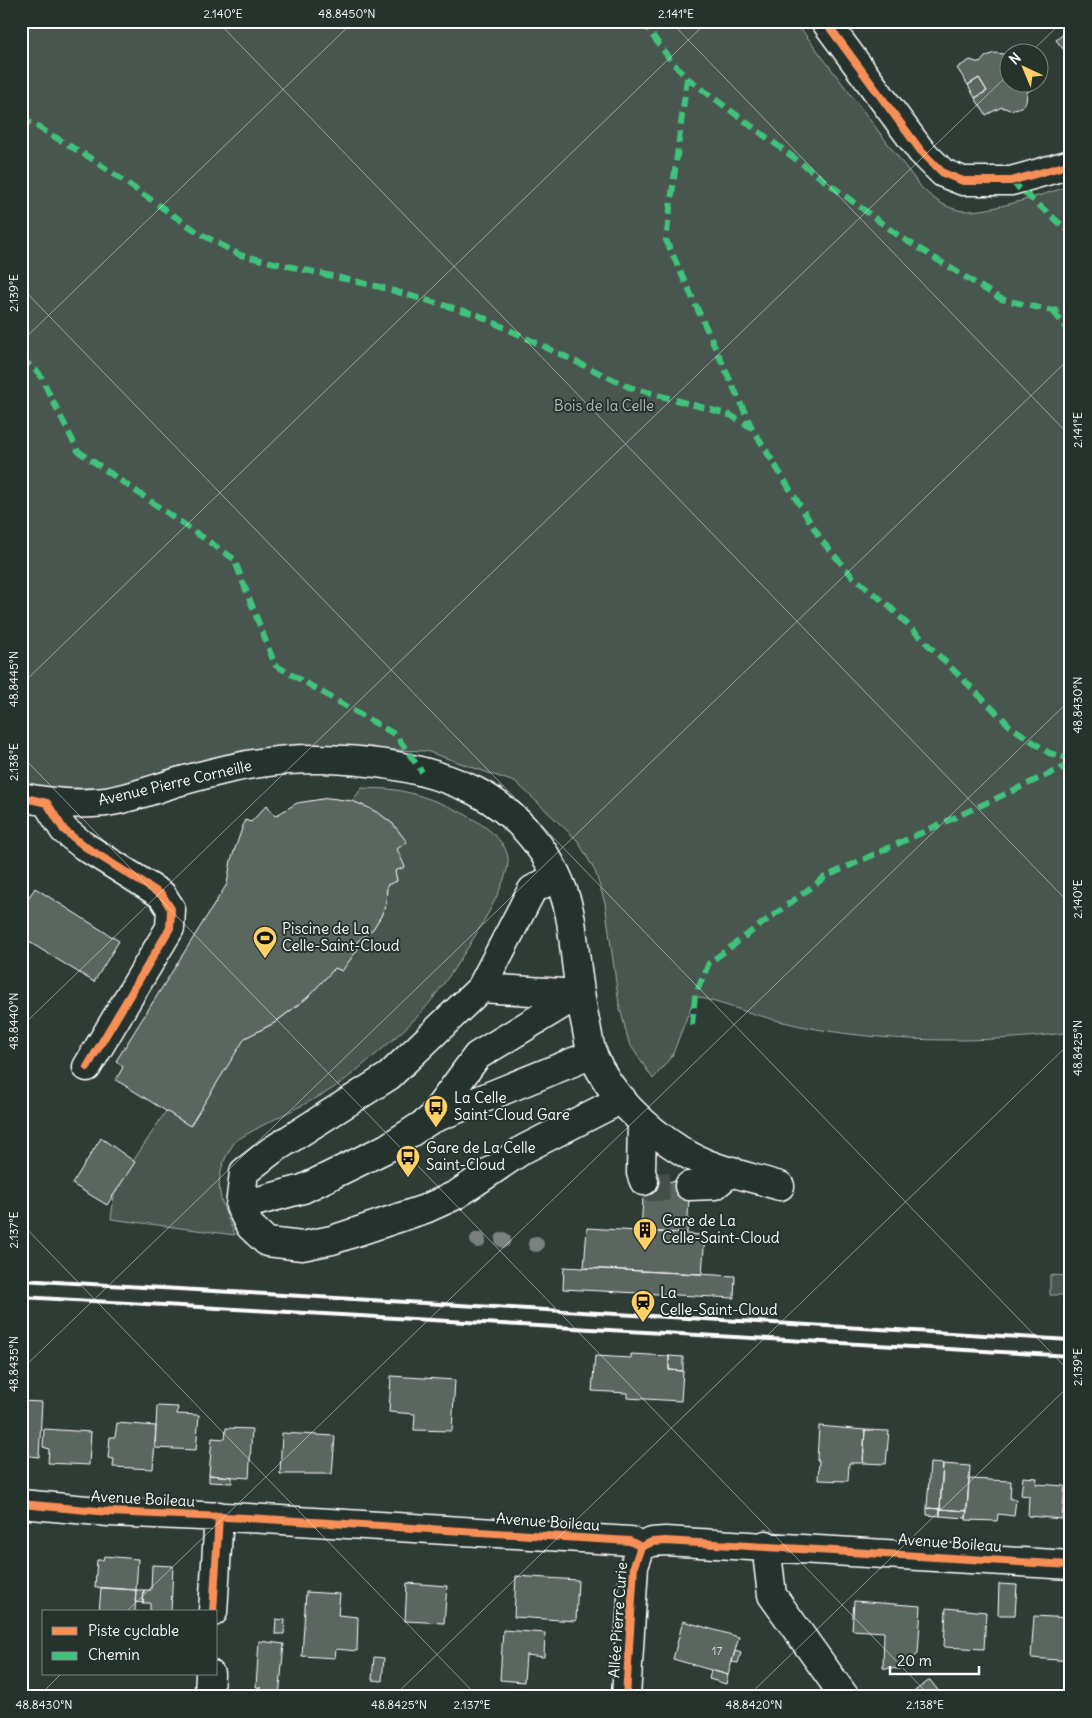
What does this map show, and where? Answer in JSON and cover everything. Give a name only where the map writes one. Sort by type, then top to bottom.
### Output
[{"type":"street","points":[[825,21],[921,151],[943,173],[963,181],[1011,181],[1071,164]]},
{"type":"street","name":"Avenue Pierre Corneille","points":[[34,800],[108,802],[232,768],[303,760],[373,763],[422,772],[475,791],[501,806],[513,816],[541,849],[557,876],[570,918],[579,994],[593,1054],[622,1099],[642,1121],[681,1151],[694,1158],[780,1186]]},
{"type":"street","points":[[34,800],[64,830],[84,846],[162,895],[171,909],[170,928],[86,1067]]},
{"type":"street","points":[[557,876],[532,890],[481,988],[389,1076],[271,1151],[244,1172],[240,1206],[250,1226],[267,1242],[302,1246],[332,1240],[425,1208],[456,1194],[524,1149],[622,1099]]},
{"type":"street","points":[[481,988],[579,994]]},
{"type":"street","points":[[430,1120],[477,1056],[579,994]]},
{"type":"street","points":[[240,1206],[303,1189],[387,1148],[430,1120],[593,1054]]},
{"type":"street","points":[[642,1121],[641,1173],[644,1181]]},
{"type":"street","points":[[689,1186],[715,1185],[732,1171]]},
{"type":"street","name":"Avenue Boileau","points":[[21,1504],[109,1512],[219,1516],[620,1540],[630,1541],[641,1547],[652,1542],[665,1541],[766,1545],[1071,1565]]},
{"type":"street","points":[[214,1610],[219,1516]]},
{"type":"street","points":[[766,1545],[772,1594],[845,1697]]},
{"type":"street","name":"Allée Pierre Curie","points":[[626,1697],[634,1566],[641,1547]]},
{"type":"street","points":[[209,1697],[210,1676]]},
{"type":"green space","name":"Bois de la Celle","points":[[21,21],[795,21],[920,186],[942,204],[958,210],[982,210],[1014,203],[1071,186],[1071,1032],[1006,1039],[971,1040],[900,1039],[866,1036],[832,1032],[788,1023],[695,996],[672,1056],[653,1079],[629,1043],[619,1004],[605,903],[595,871],[578,841],[517,783],[426,751],[338,748],[232,753],[102,788],[21,788]]},
{"type":"green space","points":[[362,788],[396,790],[444,804],[479,822],[493,833],[503,845],[508,858],[506,872],[499,892],[473,939],[458,963],[420,1014],[378,1053],[348,1078],[331,1089],[248,1133],[234,1143],[226,1156],[222,1168],[220,1189],[221,1200],[235,1235],[111,1219],[115,1189],[166,1111],[245,1038],[275,1023],[307,998],[335,968],[342,971],[354,944],[373,929],[381,916],[386,904],[387,885],[397,881],[395,871],[397,849],[393,824],[380,814],[352,801]]},
{"type":"green space","points":[[1050,1275],[1071,1276],[1071,1295],[1050,1295]]},
{"type":"building","points":[[1071,28],[1071,59],[1056,40]]},
{"type":"building","points":[[994,53],[1000,54],[1000,92],[1027,92],[1026,102],[1022,107],[1010,110],[1002,107],[986,115],[975,98],[987,91],[979,78],[968,85],[957,68],[970,60],[980,63],[985,57]]},
{"type":"building","points":[[979,78],[987,91],[975,98],[968,85]]},
{"type":"building","name":"Piscine de La Celle-Saint-Cloud","points":[[329,798],[352,801],[367,807],[393,824],[407,842],[397,849],[405,867],[395,871],[397,881],[387,885],[386,904],[381,916],[373,929],[354,944],[358,949],[342,971],[335,968],[307,998],[274,1023],[245,1038],[190,1126],[116,1080],[123,1067],[116,1061],[227,884],[231,860],[245,820],[251,822],[267,805],[275,816],[297,803]]},
{"type":"building","points":[[35,888],[119,941],[94,982],[21,937],[21,909]]},
{"type":"building","points":[[101,1138],[135,1162],[107,1205],[72,1184]]},
{"type":"building","points":[[644,1181],[690,1182],[687,1233],[641,1231]]},
{"type":"building","name":"Gare de La Celle-Saint-Cloud","points":[[587,1228],[705,1235],[702,1274],[584,1268]]},
{"type":"building","points":[[564,1267],[735,1276],[734,1298],[563,1289]]},
{"type":"building","points":[[631,1354],[669,1356],[669,1370],[683,1371],[681,1401],[627,1398],[627,1393],[592,1391],[595,1356],[631,1358]]},
{"type":"building","points":[[669,1356],[683,1357],[683,1371],[669,1370]]},
{"type":"building","points":[[391,1376],[455,1380],[452,1431],[414,1430],[415,1414],[389,1412]]},
{"type":"building","points":[[21,1401],[42,1402],[39,1457],[21,1455]]},
{"type":"building","points":[[157,1406],[178,1407],[177,1414],[199,1415],[196,1450],[155,1448]]},
{"type":"building","points":[[117,1423],[156,1426],[153,1469],[113,1467],[114,1459],[108,1458],[110,1437],[115,1437]]},
{"type":"building","points":[[819,1426],[865,1430],[863,1463],[849,1463],[848,1481],[818,1480]]},
{"type":"building","points":[[226,1428],[252,1429],[249,1478],[209,1475],[212,1438],[225,1439]]},
{"type":"building","points":[[44,1429],[91,1432],[89,1465],[48,1463],[49,1449],[43,1447]]},
{"type":"building","points":[[865,1430],[889,1431],[886,1464],[863,1463]]},
{"type":"building","points":[[282,1433],[335,1436],[332,1474],[280,1474]]},
{"type":"building","points":[[930,1463],[943,1464],[940,1509],[927,1508]]},
{"type":"building","points":[[943,1464],[970,1466],[967,1511],[940,1509]]},
{"type":"building","points":[[209,1475],[232,1477],[232,1483],[209,1482]]},
{"type":"building","points":[[1023,1477],[1037,1478],[1036,1484],[1065,1486],[1062,1519],[1028,1516],[1029,1496],[1021,1495]]},
{"type":"building","points":[[969,1479],[1011,1481],[1010,1499],[1016,1499],[1014,1516],[998,1514],[997,1521],[966,1520]]},
{"type":"building","points":[[927,1508],[940,1509],[940,1516],[927,1515]]},
{"type":"building","points":[[940,1509],[967,1511],[966,1518],[940,1516]]},
{"type":"building","points":[[104,1556],[138,1559],[136,1590],[95,1587],[97,1560],[103,1560]]},
{"type":"building","points":[[152,1565],[173,1566],[171,1610],[150,1610],[150,1603],[143,1603],[144,1590],[151,1590]]},
{"type":"building","points":[[516,1576],[578,1580],[576,1621],[514,1617]]},
{"type":"building","points":[[407,1583],[447,1586],[444,1623],[405,1621]]},
{"type":"building","points":[[999,1584],[1017,1585],[1015,1615],[998,1615]]},
{"type":"building","points":[[101,1588],[136,1590],[135,1610],[99,1610]]},
{"type":"building","points":[[136,1590],[144,1590],[143,1603],[135,1602]]},
{"type":"building","points":[[306,1592],[340,1594],[338,1615],[358,1617],[357,1651],[336,1649],[335,1658],[302,1656]]},
{"type":"building","points":[[854,1601],[921,1606],[918,1654],[900,1669],[883,1668],[884,1632],[852,1630]]},
{"type":"building","points":[[946,1608],[986,1612],[984,1649],[944,1647]]},
{"type":"building","points":[[1034,1616],[1071,1618],[1071,1661],[1031,1658]]},
{"type":"building","points":[[276,1619],[285,1620],[284,1634],[275,1634]]},
{"type":"building","points":[[683,1621],[739,1637],[728,1675],[673,1659]]},
{"type":"building","points":[[503,1630],[545,1633],[544,1657],[526,1655],[524,1682],[500,1680]]},
{"type":"building","points":[[259,1641],[284,1644],[279,1697],[261,1697],[261,1688],[256,1687]]},
{"type":"building","points":[[735,1651],[741,1653],[738,1663],[732,1662]]},
{"type":"building","points":[[374,1657],[384,1658],[382,1681],[372,1680]]},
{"type":"building","points":[[711,1670],[728,1675],[726,1684],[709,1679]]},
{"type":"building","points":[[930,1680],[943,1697],[906,1697]]},
{"type":"building","points":[[94,1694],[107,1695],[107,1697],[94,1697]]},
{"type":"tunnel","points":[[644,1181],[650,1187],[689,1186]]},
{"type":"railway","points":[[21,1280],[1071,1340]]},
{"type":"railway","points":[[21,1297],[1071,1356]]},
{"type":"marked path","points":[[642,21],[672,62],[687,78],[899,236],[1001,299],[1053,311],[1071,306]]},
{"type":"marked path","points":[[687,78],[666,240],[752,428]]},
{"type":"marked path","points":[[21,117],[92,159],[199,233],[240,255],[380,287],[478,315],[629,387],[730,415],[752,428],[822,541],[853,577],[888,605],[1010,726],[1049,753],[1071,759]]},
{"type":"marked path","points":[[1011,181],[1071,233]]},
{"type":"marked path","points":[[1053,311],[1071,333]]},
{"type":"marked path","points":[[21,358],[39,373],[78,451],[234,559],[275,665],[396,735],[422,772]]},
{"type":"marked path","points":[[692,1025],[695,996],[709,963],[825,877],[1071,764]]},
{"type":"cycle path","points":[[825,21],[921,151],[943,173],[963,181],[1011,181],[1071,164]]},
{"type":"cycle path","points":[[21,797],[47,803],[64,830],[84,846],[162,895],[171,909],[170,928],[87,1067]]},
{"type":"cycle path","points":[[21,1504],[109,1512],[247,1518],[630,1541],[641,1547]]},
{"type":"cycle path","points":[[213,1610],[219,1516]]},
{"type":"cycle path","points":[[641,1547],[652,1542],[665,1541],[1071,1565]]},
{"type":"cycle path","points":[[626,1697],[634,1566],[641,1547]]},
{"type":"place","name":"Piscine de La Celle-Saint-Cloud","points":[[265,959]]},
{"type":"place","name":"La Celle Saint-Cloud Gare","points":[[436,1128]]},
{"type":"place","name":"Gare de La Celle Saint-Cloud","points":[[408,1178]]},
{"type":"place","name":"Gare de La Celle-Saint-Cloud","points":[[645,1251]]},
{"type":"place","name":"La Celle-Saint-Cloud","points":[[643,1323]]}]
